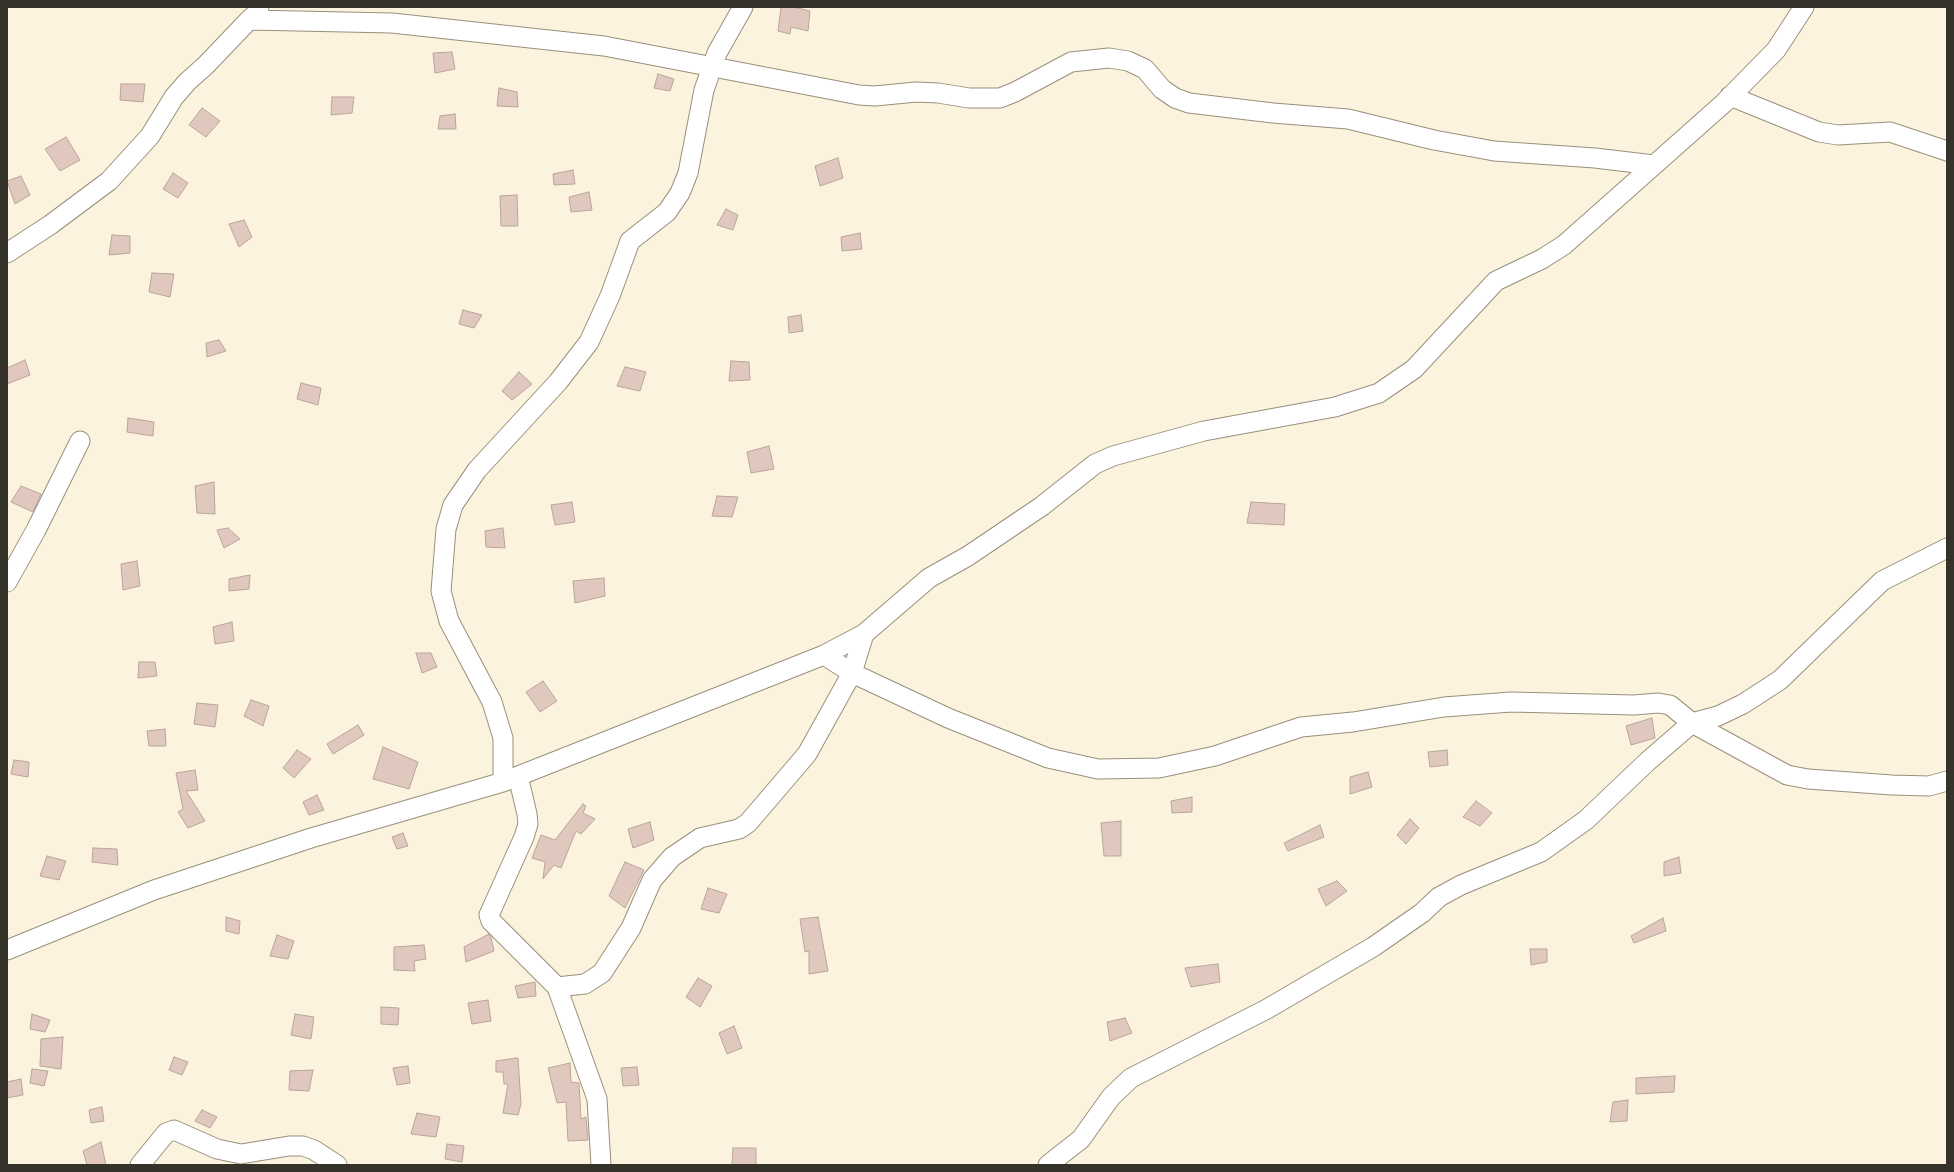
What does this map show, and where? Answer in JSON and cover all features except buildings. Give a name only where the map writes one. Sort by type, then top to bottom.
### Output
[{"type":"street","points":[[7,253],[50,225],[109,181],[150,136],[174,98],[187,82],[206,65],[248,20],[264,7]]},
{"type":"street","points":[[601,1165],[597,1099],[557,987],[491,921],[489,915],[490,909],[524,837],[528,824],[527,814],[510,779],[503,738],[492,702],[449,621],[441,591],[446,529],[453,505],[477,470],[558,382],[589,342],[610,296],[630,241],[667,212],[680,192],[688,173],[704,90],[717,53],[742,7]]},
{"type":"street","points":[[7,950],[154,890],[310,838],[510,779],[824,655],[864,634],[929,578],[968,556],[1042,506],[1095,464],[1113,456],[1204,431],[1335,407],[1379,393],[1414,369],[1496,281],[1542,259],[1564,246],[1730,96],[1776,50],[1804,7]]},
{"type":"street","points":[[248,20],[369,21],[459,29],[604,46],[859,95],[875,96],[916,92],[986,99],[1000,98],[1015,92],[1071,62],[1109,58],[1128,61],[1145,69],[1162,89],[1175,98],[1189,103],[1273,113],[1348,119],[1434,140],[1494,151],[1596,158],[1654,165]]},
{"type":"street","points":[[1730,96],[1819,132],[1838,135],[1890,132],[1947,151]]},
{"type":"street","points":[[7,582],[36,530],[80,441]]},
{"type":"street","points":[[1048,1165],[1081,1139],[1111,1097],[1131,1078],[1267,1009],[1366,951],[1422,913],[1439,896],[1461,885],[1541,852],[1586,820],[1648,761],[1692,723],[1718,716],[1743,704],[1780,680],[1882,581],[1947,548]]},
{"type":"street","points":[[557,987],[584,984],[602,973],[631,928],[652,880],[672,857],[700,838],[739,829],[748,823],[807,754],[852,673],[864,634]]},
{"type":"street","points":[[824,655],[852,673],[948,718],[1048,758],[1098,769],[1159,768],[1214,756],[1301,727],[1353,722],[1444,708],[1496,703],[1634,705],[1658,703],[1670,706],[1692,723],[1787,775],[1808,779],[1892,785],[1928,786],[1947,781]]},
{"type":"street","points":[[140,1165],[166,1133],[174,1130],[216,1149],[241,1154],[289,1146],[303,1146],[314,1150],[337,1165]]}]
